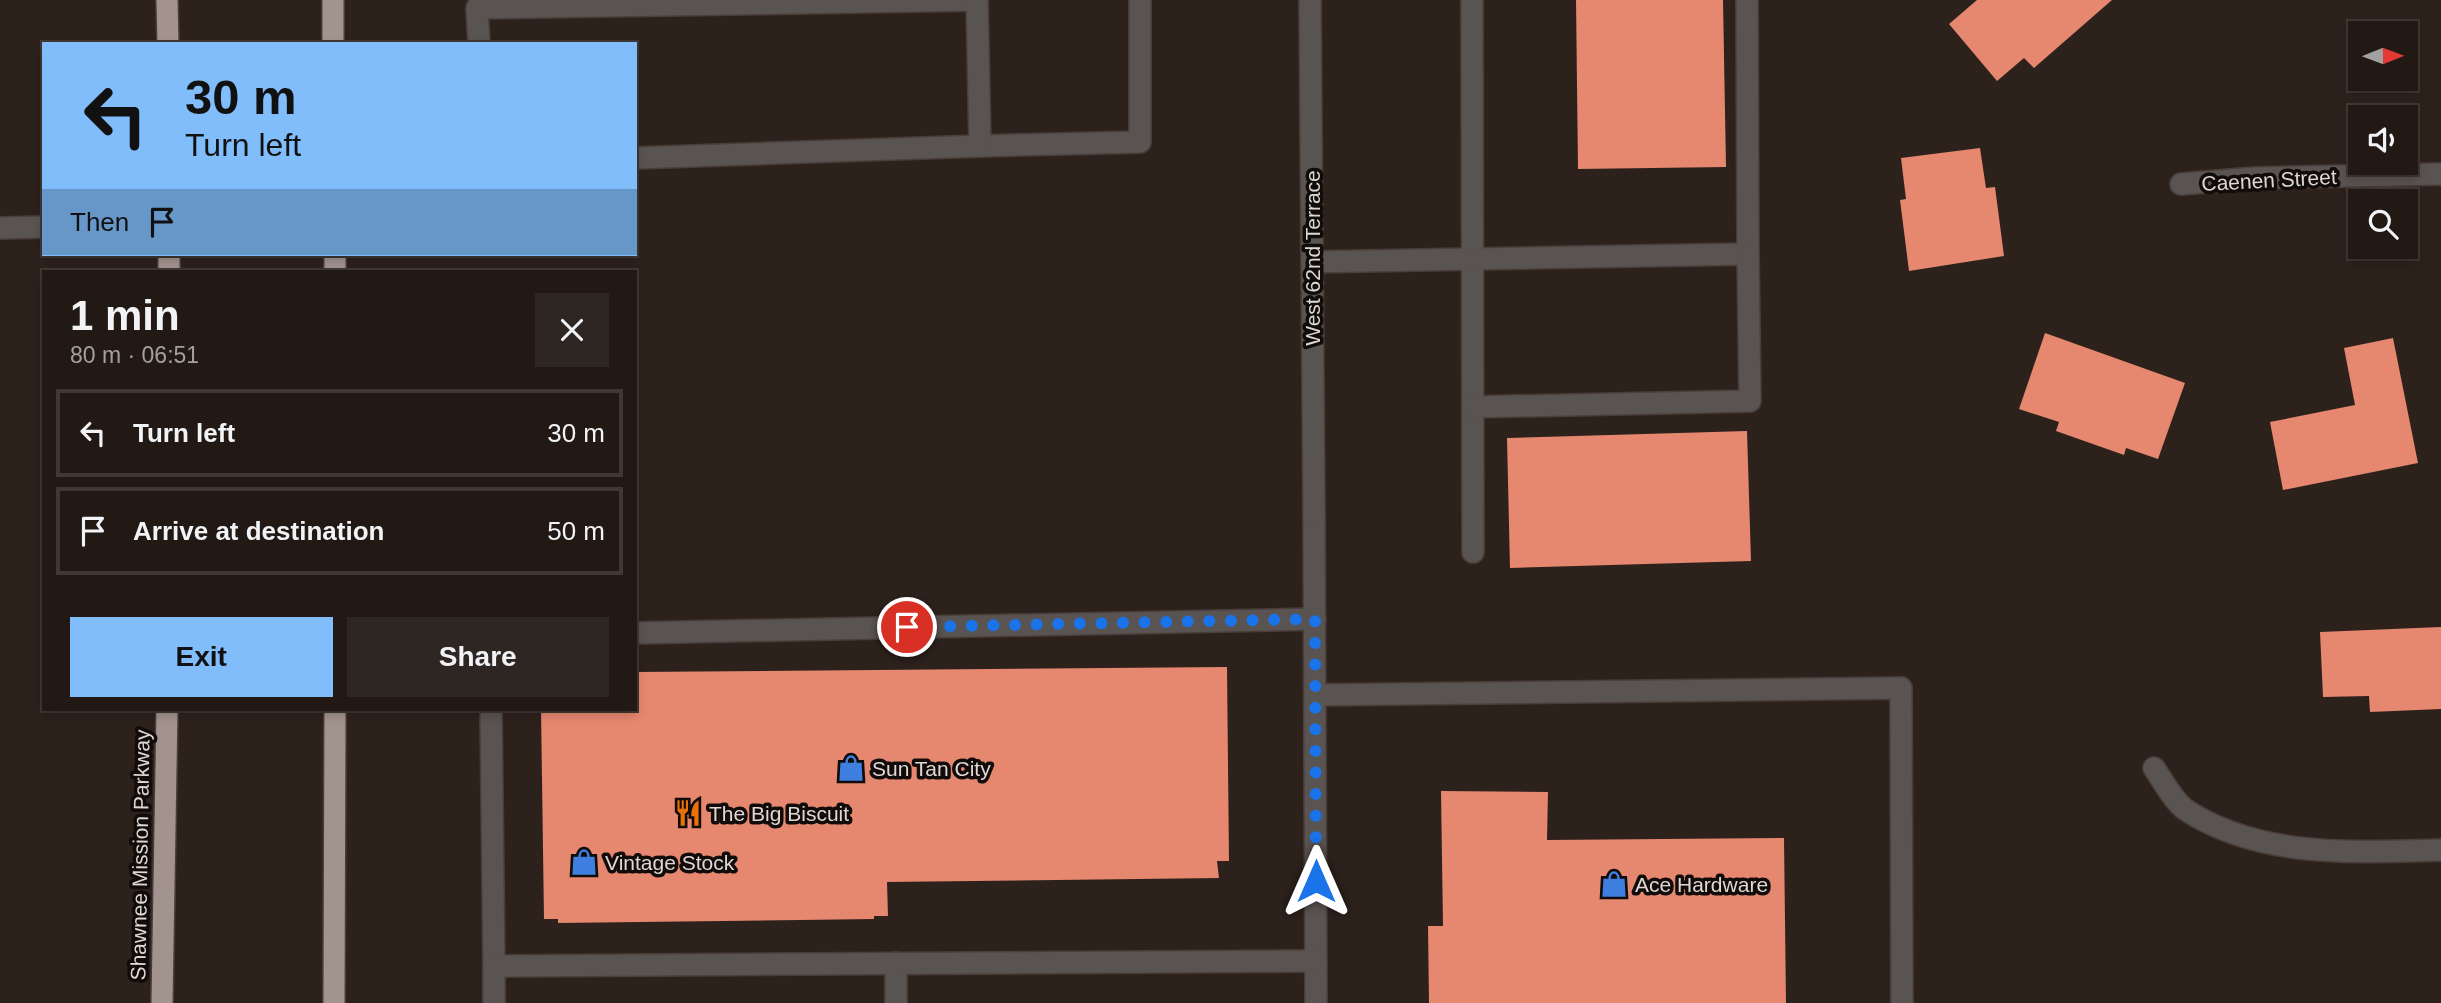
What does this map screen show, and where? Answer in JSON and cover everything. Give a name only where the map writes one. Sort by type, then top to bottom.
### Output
[{"type":"highway","points":[[167,0],[168,42]]},
{"type":"highway","points":[[333,0],[334,42]]},
{"type":"highway","name":"Shawnee Mission Parkway","points":[[162,1003],[167,711]]},
{"type":"highway","points":[[334,1003],[335,711]]},
{"type":"street","points":[[478,42],[477,8],[977,0],[980,146]]},
{"type":"street","points":[[637,158],[1140,142],[1140,0]]},
{"type":"street","name":"West 62nd Terrace","points":[[1310,0],[1317,1003]]},
{"type":"street","points":[[1472,0],[1473,552]]},
{"type":"street","points":[[1473,407],[1750,401],[1748,0]]},
{"type":"street","name":"Caenen Street","points":[[2181,184],[2255,178],[2441,174]]},
{"type":"street","points":[[0,228],[42,227]]},
{"type":"street","points":[[1312,262],[1748,254]]},
{"type":"street","points":[[637,633],[1315,619]]},
{"type":"street","points":[[1315,695],[1901,688],[1902,1003]]},
{"type":"street","points":[[491,711],[494,1003]]},
{"type":"street","points":[[2154,768],[2184,809],[2230,832],[2293,848],[2358,852],[2441,850]]},
{"type":"street","points":[[494,966],[1316,961]]},
{"type":"street","points":[[896,963],[896,1003]]},
{"type":"building","points":[[1576,0],[1723,0],[1726,167],[1578,169]]},
{"type":"building","points":[[1977,0],[2112,0],[2034,68],[2024,58],[1997,81],[1949,24]]},
{"type":"building","points":[[1980,148],[1986,188],[1995,187],[2004,256],[1909,271],[1900,200],[1906,199],[1901,158]]},
{"type":"building","points":[[2045,333],[2185,383],[2158,459],[2126,448],[2124,455],[2056,431],[2059,422],[2019,409]]},
{"type":"building","points":[[2393,338],[2418,463],[2283,490],[2270,422],[2355,405],[2344,348]]},
{"type":"building","points":[[1747,431],[1751,561],[1510,568],[1507,438]]},
{"type":"building","points":[[2441,627],[2441,709],[2370,712],[2369,696],[2323,697],[2320,632]]},
{"type":"building","points":[[1227,667],[1229,861],[1217,861],[1219,878],[887,882],[888,916],[874,916],[874,919],[558,923],[558,919],[544,919],[541,711],[637,711],[637,672]]},
{"type":"building","name":"Ace Hardware","points":[[1441,791],[1548,792],[1547,840],[1784,838],[1786,1003],[1429,1003],[1428,926],[1443,926]]},
{"type":"place","name":"Sun Tan City","points":[[851,768]]},
{"type":"place","name":"The Big Biscuit","points":[[688,813]]},
{"type":"place","name":"Vintage Stock","points":[[584,862]]},
{"type":"place","name":"Ace Hardware","points":[[1614,884]]},
{"type":"route","points":[[907,627],[1315,619],[1316,881]]}]
